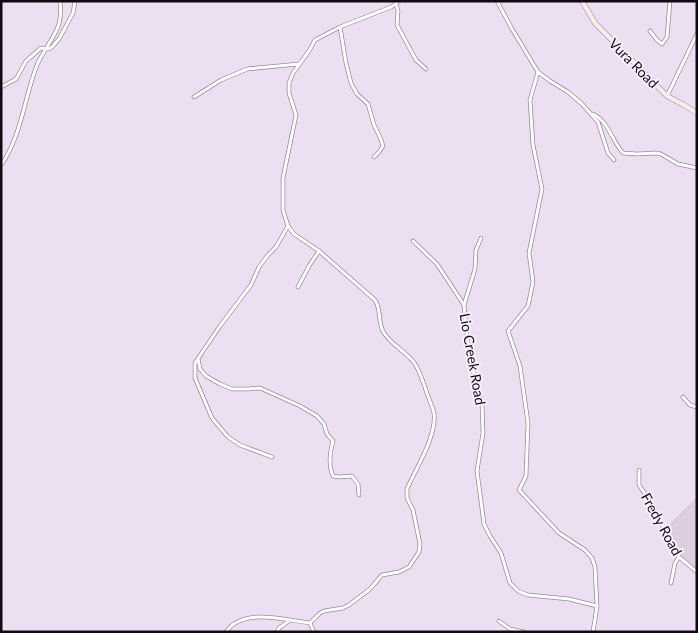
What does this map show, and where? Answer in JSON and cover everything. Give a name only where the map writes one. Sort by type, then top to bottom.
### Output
[{"type":"street","points":[[1,165],[16,137],[37,65],[59,23],[60,1]]},
{"type":"street","points":[[1,87],[16,79],[26,61],[41,48],[49,49],[59,39],[73,13],[75,1]]},
{"type":"street","points":[[497,1],[538,72],[550,82],[568,92],[598,122],[608,153],[614,160]]},
{"type":"street","name":"Vura Road","points":[[582,1],[595,23],[667,96],[697,113]]},
{"type":"street","points":[[650,30],[662,44],[667,37],[670,1]]},
{"type":"street","points":[[226,632],[231,626],[244,619],[260,616],[310,623],[324,611],[343,608],[349,605],[370,589],[382,575],[399,572],[409,566],[419,552],[420,544],[413,510],[407,498],[406,489],[433,434],[434,413],[418,368],[384,334],[380,326],[380,312],[375,300],[319,251],[294,234],[288,226],[283,210],[283,178],[296,115],[289,93],[289,83],[293,73],[315,40],[340,27],[398,3],[397,25],[416,60],[426,69]]},
{"type":"street","points":[[340,27],[351,83],[357,94],[368,104],[383,146],[374,157]]},
{"type":"street","points":[[667,96],[697,34]]},
{"type":"street","points":[[194,97],[221,80],[247,69],[300,64]]},
{"type":"street","points":[[538,72],[530,100],[533,145],[542,189],[529,253],[533,282],[528,306],[508,331],[520,366],[528,423],[526,476],[519,490],[558,533],[585,550],[592,558],[597,606],[593,632]]},
{"type":"street","points":[[590,112],[602,121],[610,131],[617,147],[623,153],[662,154],[678,164],[697,168]]},
{"type":"street","points":[[272,457],[240,445],[228,437],[212,418],[195,378],[195,363],[251,285],[259,267],[268,254],[276,247],[288,226]]},
{"type":"street","points":[[464,305],[475,269],[476,250],[481,238]]},
{"type":"street","points":[[414,241],[436,264],[464,305]]},
{"type":"street","points":[[298,287],[319,251]]},
{"type":"street","name":"Lio Creek Road","points":[[464,305],[472,368],[482,403],[482,439],[477,471],[484,524],[502,554],[510,583],[528,595],[568,599],[597,606]]},
{"type":"street","points":[[198,359],[200,369],[206,376],[220,384],[232,389],[260,388],[317,416],[324,424],[327,434],[333,441],[330,454],[333,476],[352,476],[358,484],[360,495]]},
{"type":"street","points":[[683,397],[690,405],[697,407]]},
{"type":"street","name":"Fredy Road","points":[[640,470],[639,485],[679,557],[697,572]]},
{"type":"street","points":[[671,584],[675,563],[679,557]]},
{"type":"street","points":[[276,632],[290,621]]},
{"type":"street","points":[[499,622],[524,632]]},
{"type":"street","points":[[310,623],[314,632]]},
{"type":"shaded area","points":[[697,497],[697,569],[681,555],[667,527]]}]
